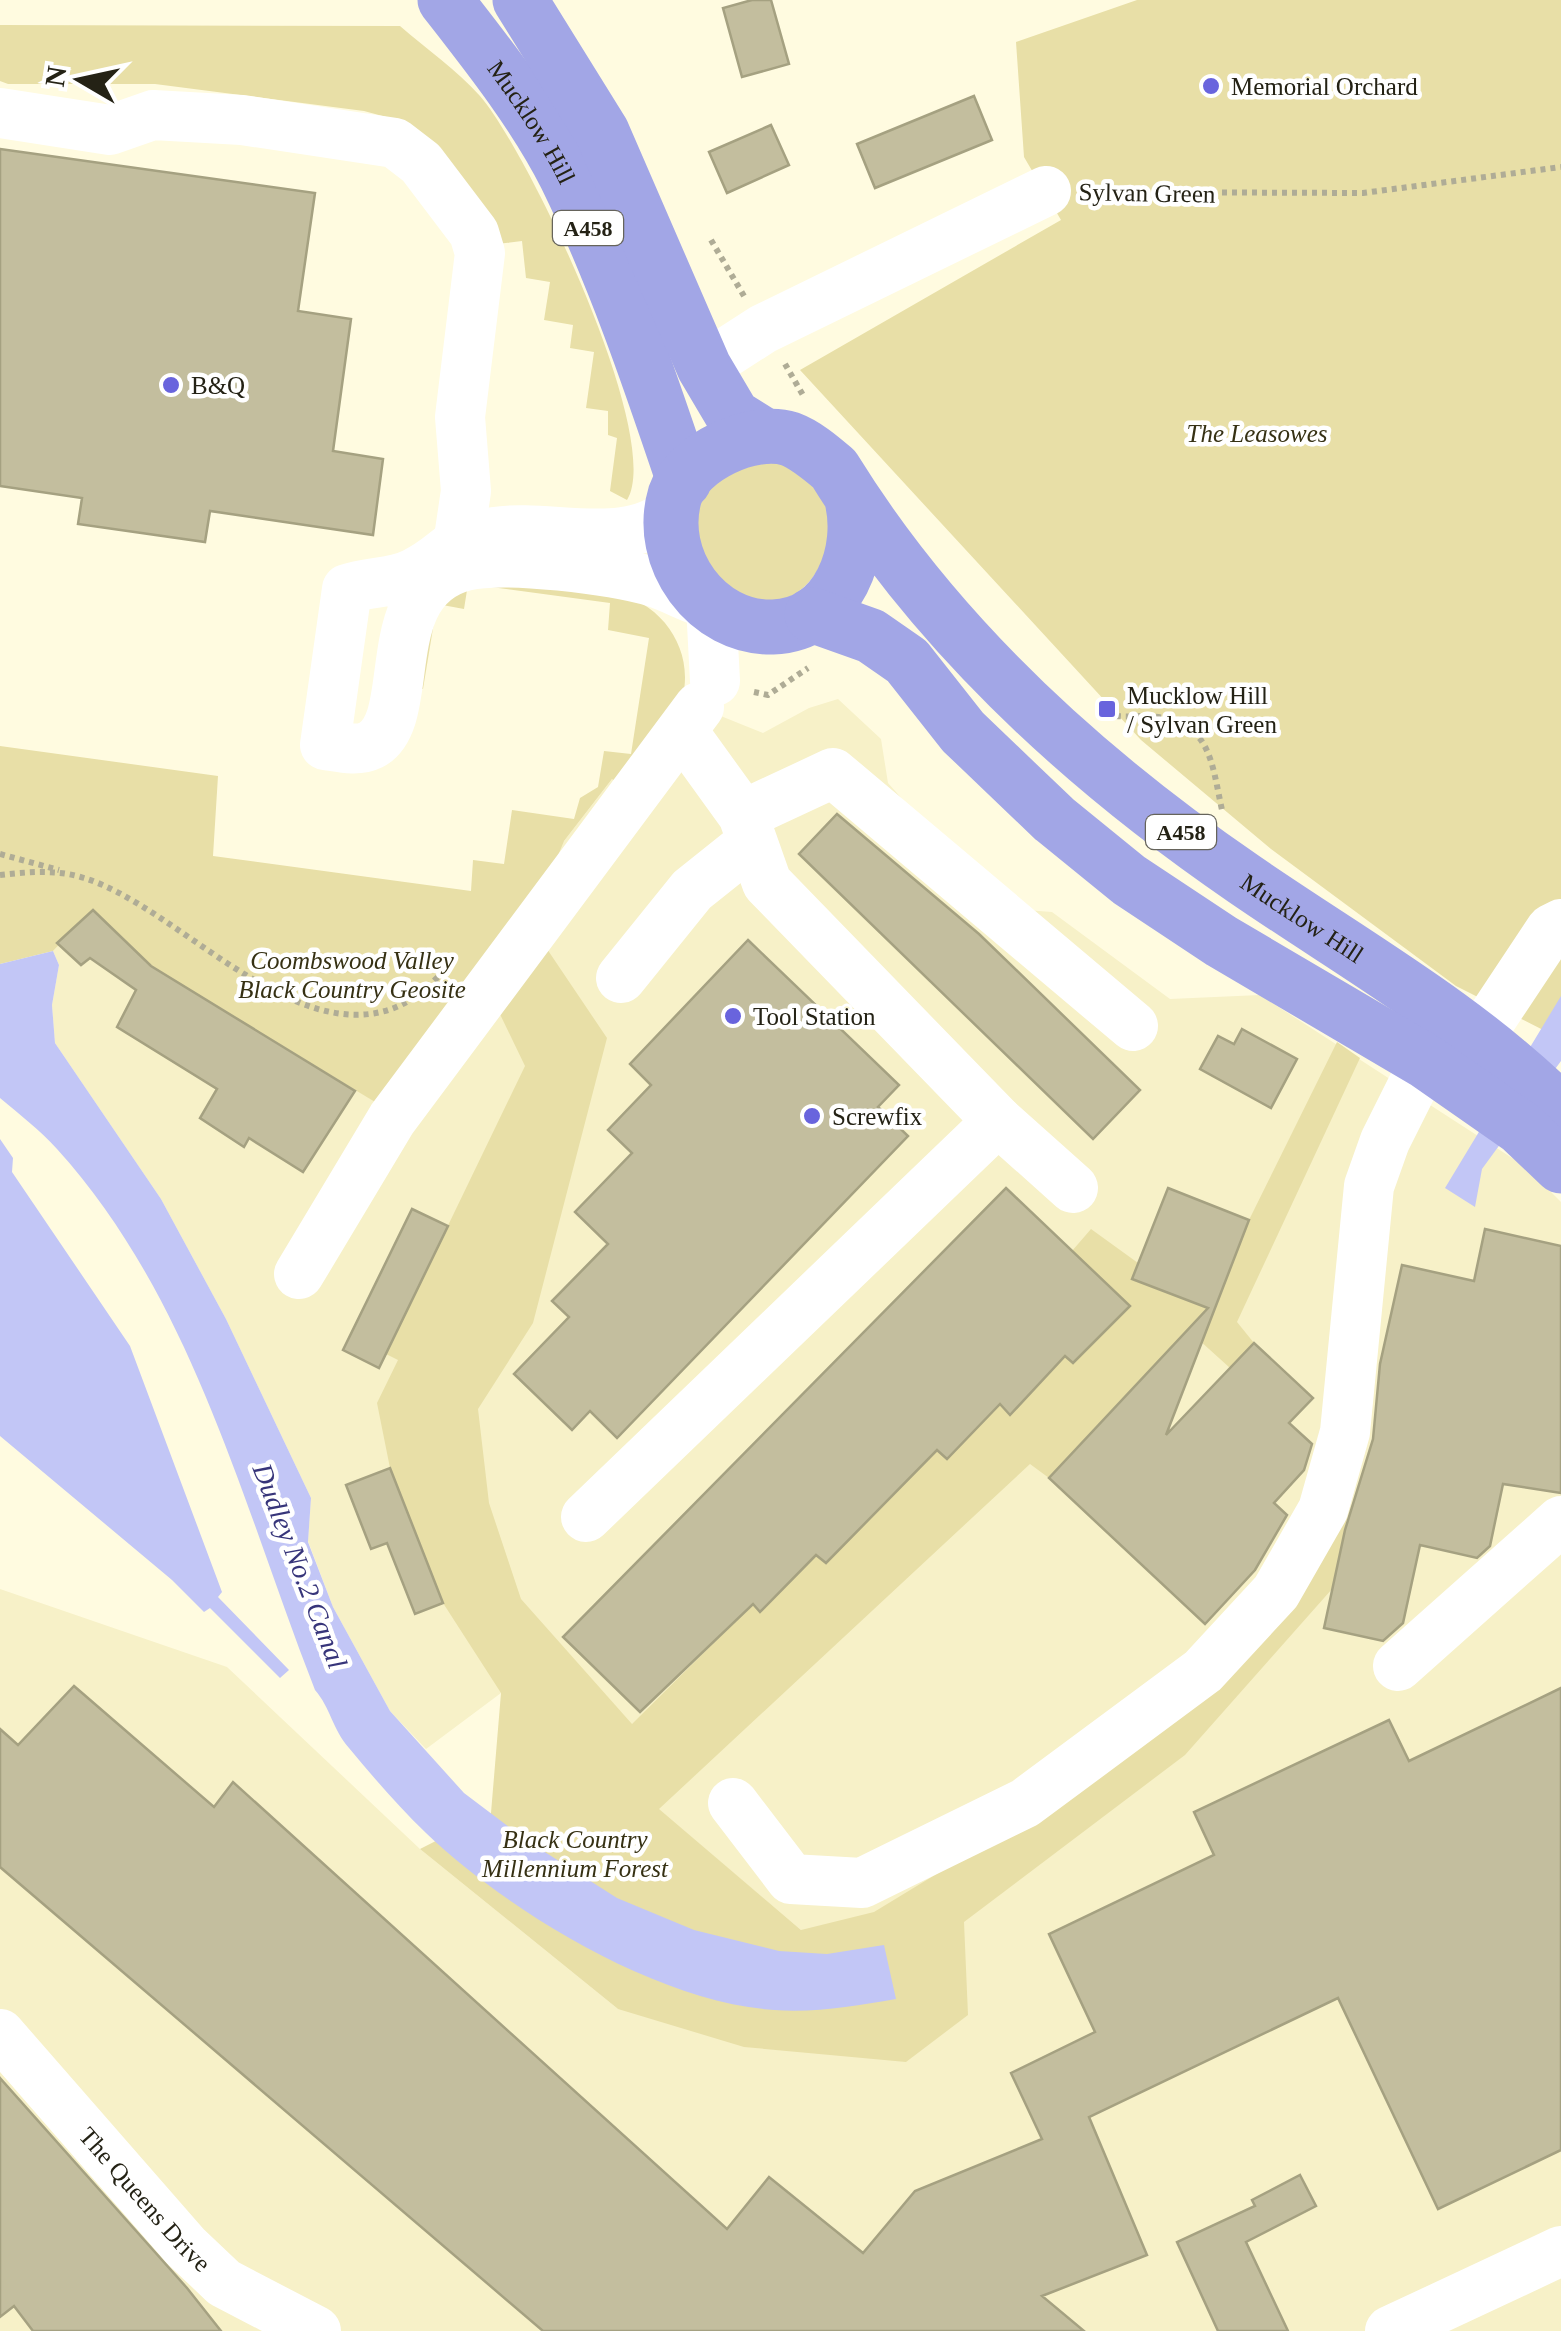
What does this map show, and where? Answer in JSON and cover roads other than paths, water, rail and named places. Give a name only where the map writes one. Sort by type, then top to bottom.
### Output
[{"type":"highway","name":"Mucklow Hill","points":[[445,0],[504,78],[564,174],[632,329],[679,494],[673,538],[682,572],[728,614]]},
{"type":"highway","name":"Mucklow Hill","points":[[520,0],[602,132],[704,367],[734,416],[765,436],[790,439],[834,469],[966,642],[1115,784],[1244,878],[1480,1036],[1561,1111]]},
{"type":"highway","points":[[679,494],[704,459],[765,436]]},
{"type":"highway","points":[[728,614],[817,641],[854,559],[858,535],[851,496]]},
{"type":"highway","name":"A458","points":[[817,641],[871,636],[906,661],[963,732],[1054,820],[1129,880],[1221,941],[1425,1060],[1521,1128],[1561,1166]]},
{"type":"street","points":[[0,112],[110,130],[154,115],[242,120],[376,139],[408,150],[474,233],[480,253],[460,417],[466,468],[459,538]]},
{"type":"street","name":"Sylvan Green","points":[[704,367],[754,314],[1046,191]]},
{"type":"street","points":[[660,266],[711,314],[734,325],[754,314]]},
{"type":"street","points":[[466,468],[486,495],[541,529]]},
{"type":"street","points":[[299,1274],[392,1119],[572,874],[683,732],[728,685],[728,614],[654,582],[622,576],[530,565],[463,566],[418,599],[409,616],[394,694],[380,736],[370,745],[349,749],[326,745],[347,589],[412,574],[459,538],[541,529],[618,532],[664,520],[679,494]]},
{"type":"street","points":[[683,732],[748,828],[766,883],[998,1121],[1073,1188]]},
{"type":"street","points":[[621,978],[748,828],[833,773],[1133,1026]]},
{"type":"street","points":[[1480,1036],[1551,929],[1561,924]]},
{"type":"street","points":[[733,1803],[791,1880],[862,1883],[1025,1803],[1203,1672],[1276,1592],[1323,1510],[1345,1432],[1369,1186],[1385,1141],[1425,1060]]},
{"type":"street","points":[[586,1517],[998,1121]]},
{"type":"street","points":[[1398,1666],[1561,1521]]},
{"type":"street","name":"The Queens Drive","points":[[0,2034],[186,2248],[224,2283],[316,2331]]},
{"type":"street","points":[[1390,2331],[1561,2251]]},
{"type":"water","name":"Dudley No.2 Canal","points":[[53,951],[59,965],[52,1005],[55,1043],[161,1199],[226,1319],[311,1498],[308,1542],[333,1607],[390,1711],[464,1793],[526,1840],[617,1898],[694,1930],[779,1951],[827,1954],[884,1945],[896,1999],[820,2010],[774,2010],[682,1990],[635,1971],[542,1922],[460,1863],[406,1813],[349,1748],[315,1690],[210,1407],[145,1271],[104,1208],[57,1149],[0,1098],[0,964]]},
{"type":"water","points":[[1561,996],[1561,1061],[1482,1169],[1475,1207],[1445,1188]]},
{"type":"water","points":[[0,1139],[13,1158],[12,1172],[130,1346],[222,1592],[218,1597],[289,1670],[280,1678],[210,1608],[204,1612],[172,1580],[0,1436]]},
{"type":"place","name":"Memorial Orchard","points":[[1211,86]]},
{"type":"place","name":"B&Q","points":[[171,385]]},
{"type":"place","name":"Mucklow Hill / Sylvan Green","points":[[1107,709]]},
{"type":"place","name":"Tool Station","points":[[733,1016]]},
{"type":"place","name":"Screwfix","points":[[812,1116]]},
{"type":"park label","name":"The Leasowes","points":[[1257,433]]},
{"type":"park label","name":"Coombswood Valley Black Country Geosite","points":[[352,974]]},
{"type":"park label","name":"Black Country Millennium Forest","points":[[575,1854]]}]
